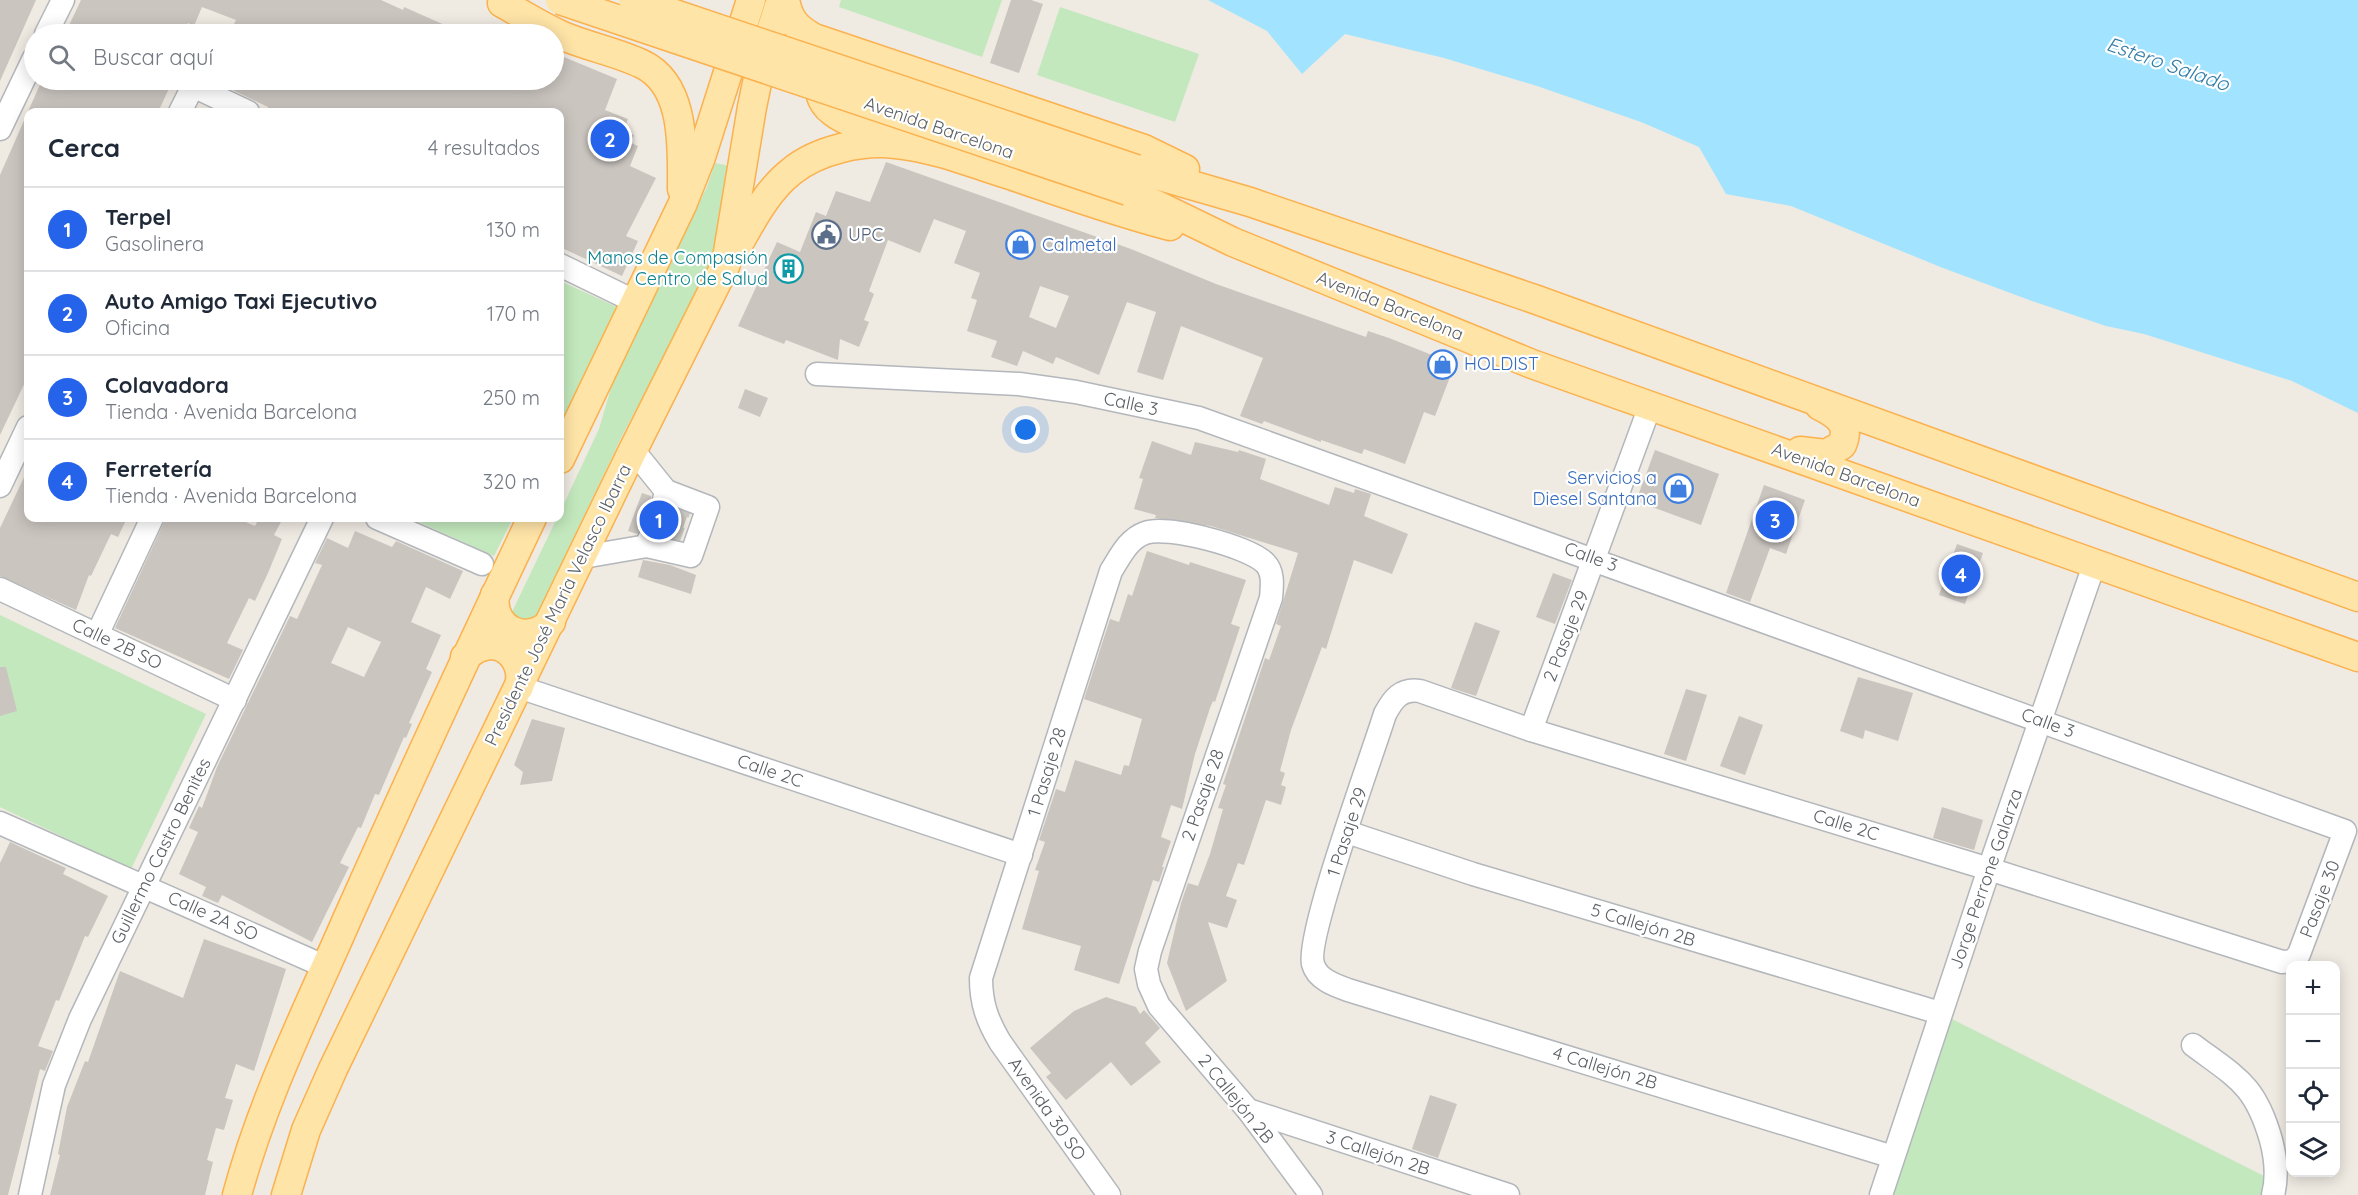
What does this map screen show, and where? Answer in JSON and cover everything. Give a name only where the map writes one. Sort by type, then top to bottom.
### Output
[{"type":"main road","name":"Avenida Barcelona","points":[[560,0],[1132,180],[1250,202],[1794,391],[2358,597]]},
{"type":"main road","name":"Avenida Barcelona","points":[[633,0],[1132,180],[1233,242],[1532,364],[2358,657]]},
{"type":"main road","points":[[497,2],[641,48],[653,45],[663,38],[670,27],[672,13],[666,0]]},
{"type":"main road","points":[[564,451],[682,205],[701,157],[751,0]]},
{"type":"main road","name":"Presidente José Maria Velasco Ibarra","points":[[286,1195],[306,1130],[333,1069],[633,450],[726,264],[752,107],[762,59],[780,0]]},
{"type":"main road","points":[[785,0],[791,21],[800,30],[866,55],[1144,149],[1250,202]]},
{"type":"main road","points":[[497,2],[539,24]]},
{"type":"main road","points":[[564,37],[642,64],[660,78],[673,99],[682,144],[682,205]]},
{"type":"main road","points":[[866,55],[850,54],[831,59],[820,80],[819,94],[822,103],[845,120],[1121,213],[1233,242]]},
{"type":"main road","points":[[726,264],[764,201],[791,172],[809,160],[833,151],[874,144],[894,144],[940,152]]},
{"type":"main road","points":[[1768,447],[1826,454],[1842,445],[1846,432],[1840,419],[1794,391]]},
{"type":"main road","points":[[237,1195],[254,1136],[326,967],[465,657],[530,522]]},
{"type":"main road","points":[[495,595],[495,612],[499,620],[512,632],[529,635],[545,628],[551,622]]},
{"type":"main road","points":[[465,657],[480,647],[488,645],[506,649],[518,661],[521,670],[519,687]]},
{"type":"street","points":[[51,24],[63,0]]},
{"type":"street","points":[[0,129],[24,79]]},
{"type":"street","points":[[182,108],[191,90]]},
{"type":"street","points":[[208,90],[241,108]]},
{"type":"street","points":[[564,267],[636,302]]},
{"type":"street","name":"Calle 3","points":[[817,374],[1019,384],[1076,392],[1199,418],[1594,558],[2345,831]]},
{"type":"street","name":"2 Pasaje 29","points":[[1531,730],[1650,406]]},
{"type":"street","points":[[0,486],[24,435]]},
{"type":"street","points":[[583,557],[657,545],[691,556],[708,507],[674,499],[633,450]]},
{"type":"street","points":[[97,635],[150,522]]},
{"type":"street","name":"Guillermo Castro Benites","points":[[30,1195],[54,1086],[80,1019],[319,522]]},
{"type":"street","points":[[386,522],[482,564]]},
{"type":"street","name":"1 Pasaje 28","points":[[987,1020],[981,1000],[981,978],[1111,571],[1129,544],[1142,534],[1167,531],[1239,549],[1266,564],[1273,584]]},
{"type":"street","name":"Jorge Perrone Galarza","points":[[1881,1195],[1940,1013],[2094,565]]},
{"type":"street","name":"2 Pasaje 28","points":[[1159,1006],[1149,984],[1146,969],[1150,951],[1271,598],[1273,584]]},
{"type":"street","name":"Calle 2B SO","points":[[0,589],[235,700]]},
{"type":"street","name":"Calle 2C","points":[[519,687],[1021,855]]},
{"type":"street","name":"Calle 2C","points":[[1403,692],[1420,691],[1531,730],[2286,962]]},
{"type":"street","name":"1 Pasaje 29","points":[[1319,976],[1313,964],[1313,938],[1385,714],[1396,697],[1403,692]]},
{"type":"street","name":"Calle 2A SO","points":[[1,826],[145,886],[326,967]]},
{"type":"street","name":"Pasaje 30","points":[[2291,961],[2299,954],[2345,831]]},
{"type":"street","name":"5 Callejón 2B","points":[[1347,832],[1473,874],[1940,1013]]},
{"type":"street","name":"4 Callejón 2B","points":[[1319,976],[1348,990],[1893,1157]]},
{"type":"street","name":"2 Callejón 2B","points":[[1159,1006],[1248,1110],[1311,1195]]},
{"type":"street","name":"Avenida 30 SO","points":[[987,1020],[1000,1042],[1109,1195]]},
{"type":"street","points":[[2193,1045],[2240,1081],[2252,1093],[2263,1110],[2276,1158],[2276,1182],[2272,1195]]},
{"type":"street","name":"3 Callejón 2B","points":[[1248,1110],[1509,1195]]},
{"type":"green space","points":[[841,0],[1002,0],[982,57],[839,7]]},
{"type":"green space","points":[[1060,7],[1199,54],[1175,122],[1037,75]]},
{"type":"green space","points":[[715,163],[735,167],[718,247],[707,275],[622,436],[533,624],[512,618],[513,610],[555,522],[564,522],[564,503],[599,429],[616,371],[707,187]]},
{"type":"green space","points":[[564,283],[617,307],[564,416]]},
{"type":"green space","points":[[419,522],[511,522],[494,556]]},
{"type":"green space","points":[[0,615],[206,714],[131,869],[0,807]]},
{"type":"green space","points":[[1940,1013],[2276,1182],[2270,1195],[1879,1195]]},
{"type":"water","name":"Estero Salado","points":[[1208,0],[2358,0],[2358,413],[2292,381],[2144,334],[2106,326],[2032,301],[1943,268],[1791,206],[1726,194],[1699,147],[1641,122],[1537,86],[1444,58],[1345,34],[1302,74],[1267,31]]},
{"type":"building","points":[[0,0],[36,0],[24,24],[0,81]]},
{"type":"building","points":[[81,0],[381,0],[403,10],[404,7],[442,24],[234,24],[236,20],[202,7],[195,24],[70,24]]},
{"type":"building","points":[[1011,0],[1031,0],[1043,4],[1019,73],[990,63]]},
{"type":"building","points":[[564,57],[617,79],[605,110],[628,119],[623,131],[634,135],[631,143],[638,146],[630,166],[656,178],[626,236],[638,241],[622,276],[564,249],[564,108],[268,107],[233,90],[564,90]]},
{"type":"building","points":[[38,90],[168,90],[160,108],[30,108]]},
{"type":"building","points":[[24,121],[24,384],[0,435],[0,175]]},
{"type":"building","points":[[886,162],[1131,249],[1216,284],[1366,337],[1368,331],[1389,338],[1455,364],[1435,416],[1424,412],[1405,464],[1364,449],[1362,454],[1264,421],[1262,424],[1240,416],[1263,358],[1181,326],[1163,380],[1137,372],[1156,312],[1127,302],[1099,375],[1056,357],[1053,364],[1023,351],[1017,366],[991,357],[997,341],[967,331],[977,300],[971,298],[980,273],[954,263],[966,231],[934,219],[920,253],[888,240],[869,291],[874,294],[864,320],[869,322],[859,347],[840,339],[838,360],[786,340],[784,344],[738,326],[777,242],[800,252],[816,212],[826,216],[836,191],[870,202]],"holes":[[[1040,286],[1069,296],[1056,328],[1029,317]]]},
{"type":"building","points":[[745,389],[768,398],[760,417],[738,408]]},
{"type":"building","points":[[1152,441],[1191,455],[1195,442],[1238,452],[1239,450],[1266,459],[1260,479],[1329,505],[1335,487],[1354,493],[1355,489],[1371,494],[1364,516],[1408,534],[1392,574],[1354,560],[1326,649],[1322,647],[1291,730],[1280,771],[1285,773],[1281,785],[1286,787],[1281,805],[1266,800],[1244,865],[1238,863],[1226,896],[1237,900],[1227,928],[1208,922],[1227,981],[1186,1011],[1167,963],[1181,903],[1188,883],[1198,886],[1210,854],[1223,809],[1218,808],[1226,785],[1223,784],[1265,658],[1269,660],[1281,626],[1276,624],[1298,553],[1211,526],[1155,518],[1156,515],[1134,509],[1143,479],[1139,478]]},
{"type":"building","name":"Servicios a Diesel Santana","points":[[1655,450],[1719,474],[1701,525],[1636,501]]},
{"type":"building","points":[[24,477],[24,522],[125,522],[118,537],[111,534],[91,576],[89,575],[76,610],[0,576],[0,528]]},
{"type":"building","points":[[1764,485],[1805,500],[1786,554],[1770,548],[1750,602],[1726,593]]},
{"type":"building","points":[[642,493],[651,496],[651,505],[661,513],[674,509],[688,514],[679,539],[662,536],[652,526],[645,526],[637,534],[628,531]]},
{"type":"building","points":[[164,522],[246,522],[255,526],[257,522],[281,522],[274,535],[282,539],[268,573],[255,601],[249,598],[227,643],[243,650],[229,679],[115,628]]},
{"type":"building","points":[[355,531],[392,547],[396,541],[463,571],[450,599],[426,587],[411,622],[441,635],[426,669],[432,672],[409,723],[412,724],[406,738],[404,737],[379,795],[375,794],[361,828],[358,827],[340,863],[349,867],[312,942],[222,895],[218,903],[202,896],[206,887],[179,874],[198,832],[189,828],[199,806],[202,808],[217,767],[290,616],[297,619],[322,565],[315,563],[327,538],[348,548]],"holes":[[[348,627],[381,642],[364,677],[331,663]]]},
{"type":"building","points":[[1957,544],[1983,553],[1965,604],[1939,595]]},
{"type":"building","points":[[1147,551],[1246,580],[1231,624],[1240,627],[1195,754],[1182,809],[1171,805],[1161,837],[1171,841],[1162,867],[1164,867],[1159,882],[1153,880],[1119,984],[1074,970],[1081,946],[1022,929],[1039,871],[1035,870],[1045,842],[1039,840],[1056,789],[1065,792],[1075,760],[1121,775],[1124,765],[1129,766],[1142,719],[1084,699],[1110,619],[1119,622],[1128,594],[1132,596]]},
{"type":"building","points":[[643,560],[670,565],[696,575],[691,594],[638,577]]},
{"type":"building","points":[[1553,573],[1572,580],[1555,624],[1536,617]]},
{"type":"building","points":[[1475,622],[1500,631],[1476,696],[1451,688]]},
{"type":"building","points":[[0,667],[6,667],[17,711],[0,716]]},
{"type":"building","points":[[1858,677],[1913,693],[1898,741],[1865,730],[1863,739],[1840,731]]},
{"type":"building","points":[[1686,689],[1707,695],[1686,761],[1664,754]]},
{"type":"building","points":[[1739,716],[1763,725],[1745,775],[1720,766]]},
{"type":"building","points":[[532,719],[565,728],[552,781],[520,785],[523,772],[514,765]]},
{"type":"building","points":[[1942,807],[1983,820],[1974,850],[1933,838]]},
{"type":"building","points":[[10,842],[66,868],[63,874],[108,896],[88,937],[85,936],[38,1046],[53,1051],[45,1071],[40,1069],[8,1195],[0,1195],[0,863]]},
{"type":"building","points":[[204,939],[286,969],[254,1071],[236,1064],[225,1098],[233,1100],[224,1130],[216,1128],[207,1160],[213,1162],[205,1195],[50,1195],[60,1155],[58,1154],[67,1107],[85,1061],[88,1062],[120,971],[183,998]]},
{"type":"building","points":[[1106,997],[1136,1007],[1140,1014],[1144,1010],[1160,1028],[1145,1043],[1161,1062],[1131,1086],[1111,1062],[1066,1100],[1046,1077],[1051,1073],[1030,1048],[1074,1011]]},
{"type":"building","points":[[1430,1095],[1457,1104],[1438,1158],[1412,1149]]},
{"type":"tunnel","points":[[649,539],[664,500]]},
{"type":"tunnel","points":[[667,545],[681,506]]},
{"type":"place","name":"Auto Amigo Taxi Ejecutivo","points":[[610,139]]},
{"type":"place","name":"UPC","points":[[827,235]]},
{"type":"place","name":"Calmetal","points":[[1021,245]]},
{"type":"place","name":"Manos de Compasión Centro de Salud","points":[[789,268]]},
{"type":"place","name":"HOLDIST","points":[[1443,364]]},
{"type":"place","name":"Servicios a Diesel Santana","points":[[1678,488]]},
{"type":"place","name":"Terpel","points":[[659,520]]},
{"type":"place","name":"Colavadora","points":[[1775,520]]},
{"type":"place","name":"Ferretería","points":[[1961,574]]}]
